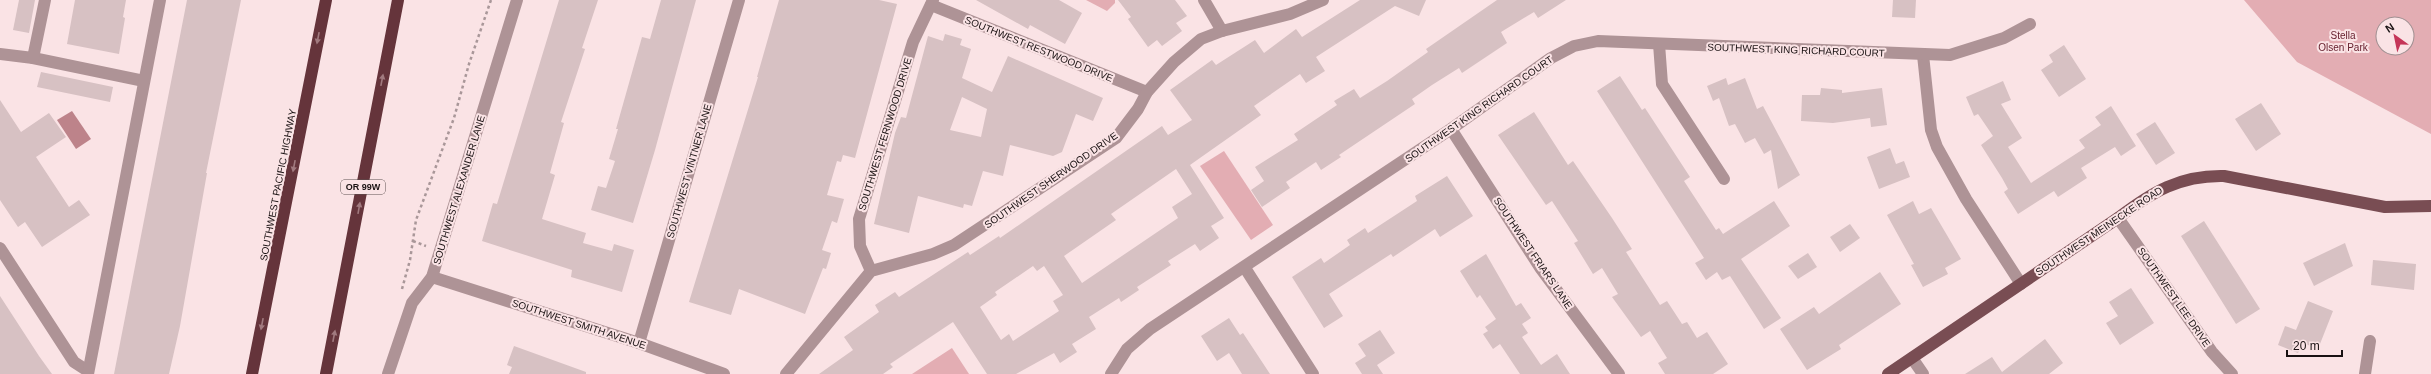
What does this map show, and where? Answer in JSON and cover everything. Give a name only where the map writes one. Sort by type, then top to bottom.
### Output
[{"type":"highway","name":"SOUTHWEST PACIFIC HIGHWAY","points":[[252,374],[326,0]]},
{"type":"highway","name":"OR 99W","points":[[326,374],[398,0]]},
{"type":"main road","name":"SOUTHWEST MEINECKE ROAD","points":[[1888,374],[2118,218],[2158,189],[2176,182],[2202,176],[2236,178],[2385,207],[2431,206]]},
{"type":"street","points":[[33,58],[45,0]]},
{"type":"street","points":[[0,248],[74,362],[88,372],[160,0]]},
{"type":"street","name":"SOUTHWEST ALEXANDER LANE","points":[[388,374],[412,303],[432,278],[517,0]]},
{"type":"street","name":"SOUTHWEST VINTNER LANE","points":[[639,343],[739,0]]},
{"type":"street","points":[[1204,0],[1222,31]]},
{"type":"street","name":"SOUTHWEST SHERWOOD DRIVE","points":[[871,271],[933,254],[972,235],[1116,138],[1135,114],[1147,92],[1186,50],[1201,39],[1222,31],[1290,14],[1323,0]]},
{"type":"street","name":"SOUTHWEST RESTWOOD DRIVE","points":[[932,3],[1147,92]]},
{"type":"street","name":"SOUTHWEST FERNWOOD DRIVE","points":[[871,271],[860,246],[859,219],[919,26],[932,3]]},
{"type":"street","name":"SOUTHWEST KING RICHARD COURT","points":[[1111,374],[1127,349],[1150,329],[1245,268],[1451,130],[1551,58],[1574,46],[1598,41],[1923,56],[1950,55],[1978,48],[2004,38],[2030,24]]},
{"type":"street","points":[[1659,44],[1662,84],[1724,179]]},
{"type":"street","points":[[0,54],[33,58],[144,82]]},
{"type":"street","points":[[1923,56],[1931,130],[1937,146],[1966,199],[2021,284]]},
{"type":"street","name":"SOUTHWEST FRIARS LANE","points":[[1451,130],[1541,270],[1619,374]]},
{"type":"street","name":"SOUTHWEST LEE DRIVE","points":[[2118,218],[2212,352],[2232,374]]},
{"type":"street","points":[[1245,268],[1313,374]]},
{"type":"street","points":[[786,374],[871,271]]},
{"type":"street","name":"SOUTHWEST SMITH AVENUE","points":[[432,278],[639,343],[724,374]]},
{"type":"street","points":[[2365,374],[2370,342]]},
{"type":"street","points":[[1912,358],[1924,374]]},
{"type":"path","points":[[400,293],[410,260],[416,220],[454,118],[469,64],[491,0]]},
{"type":"green space","points":[[1086,0],[1115,0],[1115,3],[1107,11]]},
{"type":"green space","name":"Stella Olsen Park","points":[[2244,0],[2431,0],[2431,134],[2297,62]]},
{"type":"green space","points":[[1224,151],[1273,225],[1251,240],[1200,166]]},
{"type":"green space","points":[[952,348],[969,374],[912,374]]},
{"type":"shaded area","points":[[72,111],[91,139],[76,149],[57,120]]},
{"type":"building","points":[[19,0],[35,0],[29,33],[13,30]]},
{"type":"building","points":[[75,0],[126,0],[123,17],[125,18],[119,54],[67,44]]},
{"type":"building","points":[[187,0],[241,0],[206,173],[180,326],[169,374],[114,374]]},
{"type":"building","points":[[559,0],[598,0],[582,48],[585,49],[561,122],[564,123],[550,173],[555,175],[542,219],[586,233],[583,243],[612,251],[614,244],[634,250],[622,292],[571,277],[572,270],[482,241],[493,203],[497,204]]},
{"type":"building","points":[[661,0],[696,0],[655,150],[633,223],[591,210],[598,186],[606,188],[615,161],[609,159],[642,37],[650,39]]},
{"type":"building","points":[[779,0],[879,0],[897,4],[855,158],[843,155],[841,162],[837,161],[827,195],[844,199],[837,223],[832,221],[822,250],[831,253],[826,269],[823,268],[805,314],[739,289],[731,315],[689,302],[758,77]]},
{"type":"building","points":[[976,0],[1059,0],[1082,13],[1065,44],[1030,25],[1028,29]]},
{"type":"building","points":[[1118,0],[1175,0],[1187,16],[1176,23],[1182,31],[1162,46],[1157,40],[1148,47],[1128,19],[1131,17]]},
{"type":"building","points":[[1360,0],[1426,0],[1419,16],[1395,6],[1316,57],[1325,71],[1306,83],[1300,74],[1254,106],[1261,115],[1190,165],[1224,218],[1211,226],[1219,238],[1200,251],[1195,244],[1168,261],[1171,265],[1137,287],[1139,290],[1121,302],[1119,298],[1089,317],[1096,329],[1072,344],[1077,352],[1060,363],[1054,353],[1016,374],[987,374],[953,322],[890,364],[893,367],[883,374],[819,374],[853,350],[844,337],[879,312],[875,305],[895,292],[899,297],[968,252],[970,255],[999,236],[1000,238],[1162,126],[1168,135],[1192,120],[1170,90],[1212,60],[1216,65],[1255,40],[1264,53],[1296,29],[1302,37]],"holes":[[[1176,169],[1192,194],[1172,207],[1178,218],[1082,283],[1064,256],[1116,220],[1111,214]],[[1033,266],[1037,271],[1044,266],[1063,295],[1053,301],[1059,311],[1013,341],[1009,334],[1001,340],[980,307],[997,295],[995,292]]]},
{"type":"building","points":[[1497,0],[1566,0],[1538,18],[1534,12],[1501,32],[1507,43],[1462,73],[1459,68],[1432,85],[1412,99],[1415,104],[1339,155],[1341,157],[1321,170],[1316,162],[1286,182],[1290,188],[1262,207],[1251,190],[1264,181],[1255,167],[1298,140],[1294,134],[1337,105],[1334,101],[1354,89],[1360,98],[1428,52],[1426,49]]},
{"type":"building","points":[[1893,0],[1916,0],[1915,18],[1892,17]]},
{"type":"building","points":[[945,34],[962,39],[960,45],[971,49],[962,78],[992,92],[1008,56],[1103,98],[1093,121],[1076,114],[1062,152],[1053,156],[1010,145],[1003,176],[983,171],[972,206],[964,204],[963,208],[918,196],[909,233],[874,224],[895,133],[901,117],[906,118],[928,36],[943,41]],"holes":[[[962,97],[987,109],[981,137],[950,130]]]},
{"type":"building","points":[[2064,45],[2086,79],[2059,97],[2041,70],[2053,62],[2049,55]]},
{"type":"building","points":[[41,72],[113,87],[110,102],[37,87]]},
{"type":"building","points":[[1620,76],[1642,110],[1645,108],[1690,177],[1684,181],[1716,230],[1719,228],[1723,234],[1774,201],[1790,226],[1741,259],[1781,318],[1764,329],[1730,276],[1722,280],[1717,272],[1706,280],[1695,263],[1704,258],[1597,91]]},
{"type":"building","points":[[1726,78],[1728,85],[1745,78],[1757,109],[1763,106],[1800,175],[1778,189],[1771,150],[1764,154],[1755,138],[1745,143],[1735,124],[1729,126],[1719,98],[1713,101],[1707,86]]},
{"type":"building","points":[[2003,81],[2011,100],[2001,104],[2022,138],[2008,147],[2031,183],[2085,148],[2079,140],[2101,125],[2095,117],[2111,106],[2136,146],[2121,156],[2115,147],[2081,168],[2087,178],[2058,197],[2054,191],[2018,214],[2004,192],[2008,189],[1981,145],[1993,136],[1978,114],[1974,116],[1966,97]]},
{"type":"building","points":[[1821,88],[1842,90],[1842,93],[1882,88],[1887,125],[1871,127],[1870,118],[1833,123],[1801,121],[1802,95],[1820,95]]},
{"type":"building","points":[[0,100],[21,132],[49,113],[66,137],[36,157],[69,207],[79,200],[90,215],[42,247],[25,222],[18,227],[0,200]]},
{"type":"building","points":[[2261,103],[2281,134],[2256,151],[2235,119]]},
{"type":"building","points":[[1534,112],[1568,165],[1573,161],[1612,218],[1632,249],[1626,252],[1660,305],[1667,301],[1682,324],[1687,322],[1697,338],[1707,332],[1728,364],[1713,374],[1665,374],[1658,363],[1667,358],[1650,331],[1641,337],[1612,297],[1618,294],[1602,268],[1593,274],[1574,243],[1578,241],[1552,201],[1546,205],[1498,135]]},
{"type":"building","points":[[2155,122],[2175,153],[2156,165],[2136,134]]},
{"type":"building","points":[[1890,148],[1896,164],[1904,161],[1910,177],[1879,189],[1867,157]]},
{"type":"building","points":[[1447,176],[1473,216],[1440,237],[1435,229],[1393,257],[1391,254],[1329,294],[1343,316],[1324,328],[1292,277],[1321,258],[1324,263],[1350,245],[1347,240],[1365,228],[1368,233],[1417,201],[1415,196]]},
{"type":"building","points":[[1913,201],[1919,214],[1931,208],[1961,259],[1945,268],[1948,274],[1923,287],[1911,265],[1914,264],[1887,215]]},
{"type":"building","points":[[2204,221],[2260,309],[2236,324],[2181,236]]},
{"type":"building","points":[[1850,224],[1860,238],[1840,252],[1830,237]]},
{"type":"building","points":[[2345,243],[2353,266],[2314,286],[2303,263]]},
{"type":"building","points":[[1808,253],[1817,267],[1798,279],[1788,266]]},
{"type":"building","points":[[1486,254],[1516,306],[1521,303],[1531,318],[1522,324],[1528,333],[1522,337],[1541,365],[1557,354],[1570,374],[1520,374],[1500,344],[1493,349],[1483,334],[1488,331],[1485,327],[1496,319],[1480,295],[1477,298],[1460,271]]},
{"type":"building","points":[[2373,260],[2416,264],[2414,290],[2371,285]]},
{"type":"building","points":[[1880,272],[1901,304],[1839,345],[1841,349],[1807,370],[1780,329],[1814,307],[1819,314]]},
{"type":"building","points":[[2131,288],[2154,323],[2120,345],[2106,323],[2118,316],[2109,302]]},
{"type":"building","points":[[0,296],[39,356],[52,374],[0,374]]},
{"type":"building","points":[[2308,301],[2333,311],[2318,349],[2303,343],[2298,353],[2278,345],[2285,326],[2296,330]]},
{"type":"building","points":[[1229,318],[1240,335],[1243,333],[1270,374],[1242,374],[1229,353],[1217,361],[1201,336]]},
{"type":"building","points":[[1380,330],[1395,353],[1377,365],[1383,374],[1362,374],[1355,363],[1366,356],[1358,344]]},
{"type":"building","points":[[2045,339],[2063,363],[2049,374],[1965,374],[1992,357],[2002,372]]},
{"type":"building","points":[[514,346],[586,372],[586,374],[509,374],[512,367],[507,365]]}]
